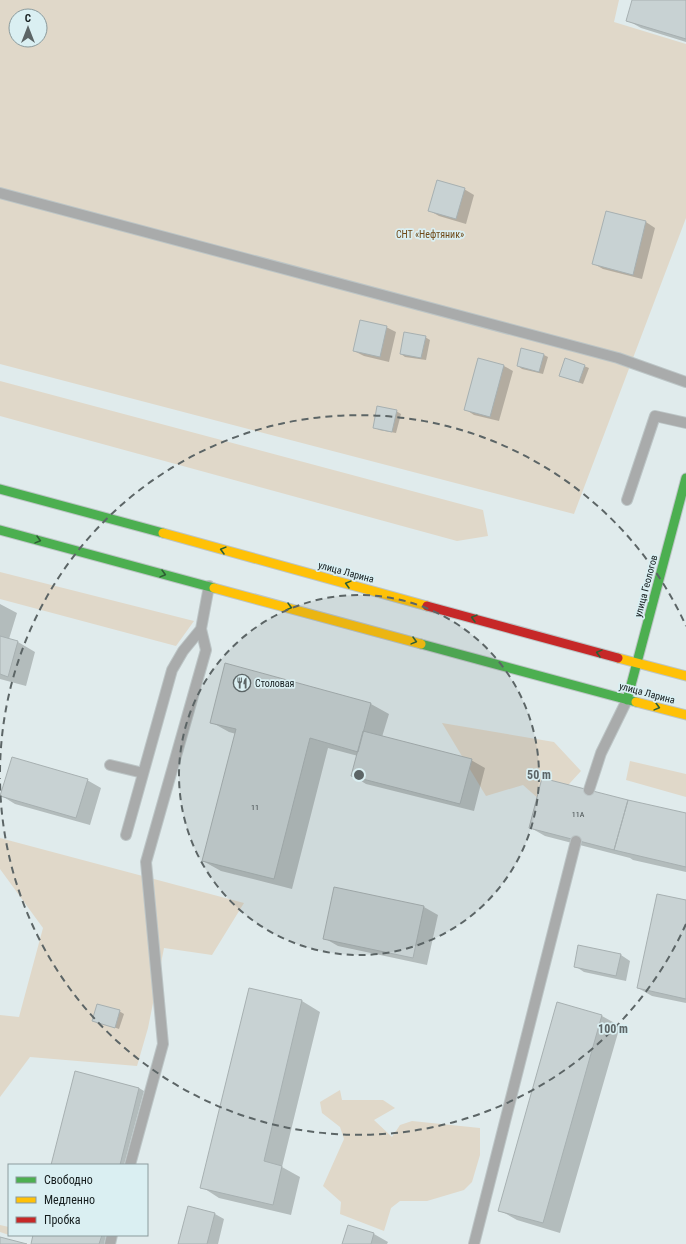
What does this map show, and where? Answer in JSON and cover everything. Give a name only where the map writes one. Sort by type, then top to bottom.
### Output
[{"type":"main road","name":"улица Геологов","points":[[627,700],[686,478]]},
{"type":"main road","name":"улица Ларина","points":[[0,489],[686,676]]},
{"type":"main road","name":"улица Ларина","points":[[0,530],[686,715]]},
{"type":"lane","points":[[0,193],[618,358],[686,382]]},
{"type":"lane","points":[[627,500],[655,416],[686,423]]},
{"type":"lane","points":[[130,1164],[163,1044],[146,862],[206,650],[201,630],[209,586]]},
{"type":"lane","points":[[126,835],[172,670],[183,652],[201,630]]},
{"type":"lane","points":[[589,790],[601,753],[627,700]]},
{"type":"lane","points":[[110,765],[144,773]]},
{"type":"lane","points":[[474,1244],[576,840]]},
{"type":"green space","name":"СНТ «Нефтяник»","points":[[0,0],[619,0],[614,22],[686,44],[686,218],[574,514],[0,364]]},
{"type":"green space","points":[[0,381],[483,510],[488,536],[457,541],[0,416]]},
{"type":"green space","points":[[0,572],[194,621],[176,646],[0,599]]},
{"type":"green space","points":[[442,723],[554,742],[581,771],[548,807],[523,785],[486,796]]},
{"type":"green space","points":[[630,761],[686,774],[686,797],[626,780]]},
{"type":"green space","points":[[0,838],[244,903],[212,955],[164,948],[148,1028],[137,1066],[30,1057],[0,1097],[0,1015],[19,1017],[43,928],[0,869]]},
{"type":"green space","points":[[340,1090],[342,1100],[383,1100],[395,1108],[374,1120],[392,1137],[400,1125],[412,1121],[480,1128],[480,1155],[472,1182],[464,1190],[427,1201],[400,1201],[391,1208],[384,1231],[340,1214],[341,1202],[323,1186],[344,1139],[340,1127],[322,1113],[320,1102]]},
{"type":"green space","points":[[0,1225],[8,1227],[8,1235],[0,1232]]},
{"type":"building","points":[[632,0],[686,0],[686,39],[626,21]]},
{"type":"building","points":[[437,180],[465,188],[456,219],[428,211]]},
{"type":"building","points":[[606,211],[646,221],[633,275],[592,264]]},
{"type":"building","points":[[360,320],[387,326],[380,357],[353,351]]},
{"type":"building","points":[[404,332],[426,336],[421,358],[400,354]]},
{"type":"building","points":[[521,348],[544,354],[539,372],[517,366]]},
{"type":"building","points":[[478,358],[504,365],[490,417],[464,410]]},
{"type":"building","points":[[565,358],[585,365],[579,382],[559,376]]},
{"type":"building","points":[[377,406],[397,410],[392,432],[373,428]]},
{"type":"building","points":[[0,636],[18,641],[8,677],[0,674]]},
{"type":"building","points":[[225,663],[371,703],[358,752],[310,738],[274,879],[202,861],[236,729],[210,723]]},
{"type":"building","points":[[363,731],[472,759],[460,804],[351,776]]},
{"type":"building","points":[[12,757],[88,779],[76,818],[0,796]]},
{"type":"building","points":[[542,778],[628,800],[614,850],[529,828]]},
{"type":"building","points":[[628,800],[686,813],[686,867],[614,850]]},
{"type":"building","points":[[334,887],[424,906],[413,958],[323,939]]},
{"type":"building","points":[[657,894],[686,900],[686,999],[637,988]]},
{"type":"building","points":[[578,945],[621,954],[616,976],[574,967]]},
{"type":"building","points":[[249,988],[302,1000],[264,1161],[282,1166],[273,1205],[200,1188]]},
{"type":"building","points":[[557,1002],[602,1015],[543,1223],[498,1211]]},
{"type":"building","points":[[97,1004],[120,1010],[115,1028],[92,1021]]},
{"type":"building","points":[[75,1071],[139,1088],[120,1164],[51,1164]]},
{"type":"building","points":[[188,1206],[215,1213],[207,1244],[178,1244]]},
{"type":"building","points":[[348,1225],[374,1233],[371,1244],[342,1244]]},
{"type":"building","points":[[33,1236],[102,1236],[99,1244],[31,1244]]},
{"type":"building","points":[[0,1237],[27,1244],[0,1244]]},
{"type":"traffic: fast","points":[[627,700],[686,478]]},
{"type":"traffic: fast","points":[[0,489],[163,533]]},
{"type":"traffic: fast","points":[[0,530],[214,588]]},
{"type":"traffic: fast","points":[[421,644],[636,702]]},
{"type":"traffic: slow","points":[[163,533],[427,606]]},
{"type":"traffic: slow","points":[[214,588],[421,644]]},
{"type":"traffic: slow","points":[[618,658],[686,676]]},
{"type":"traffic: slow","points":[[636,702],[686,715]]},
{"type":"traffic: jam","points":[[427,606],[618,658]]},
{"type":"place","name":"Столовая","points":[[242,683]]}]
